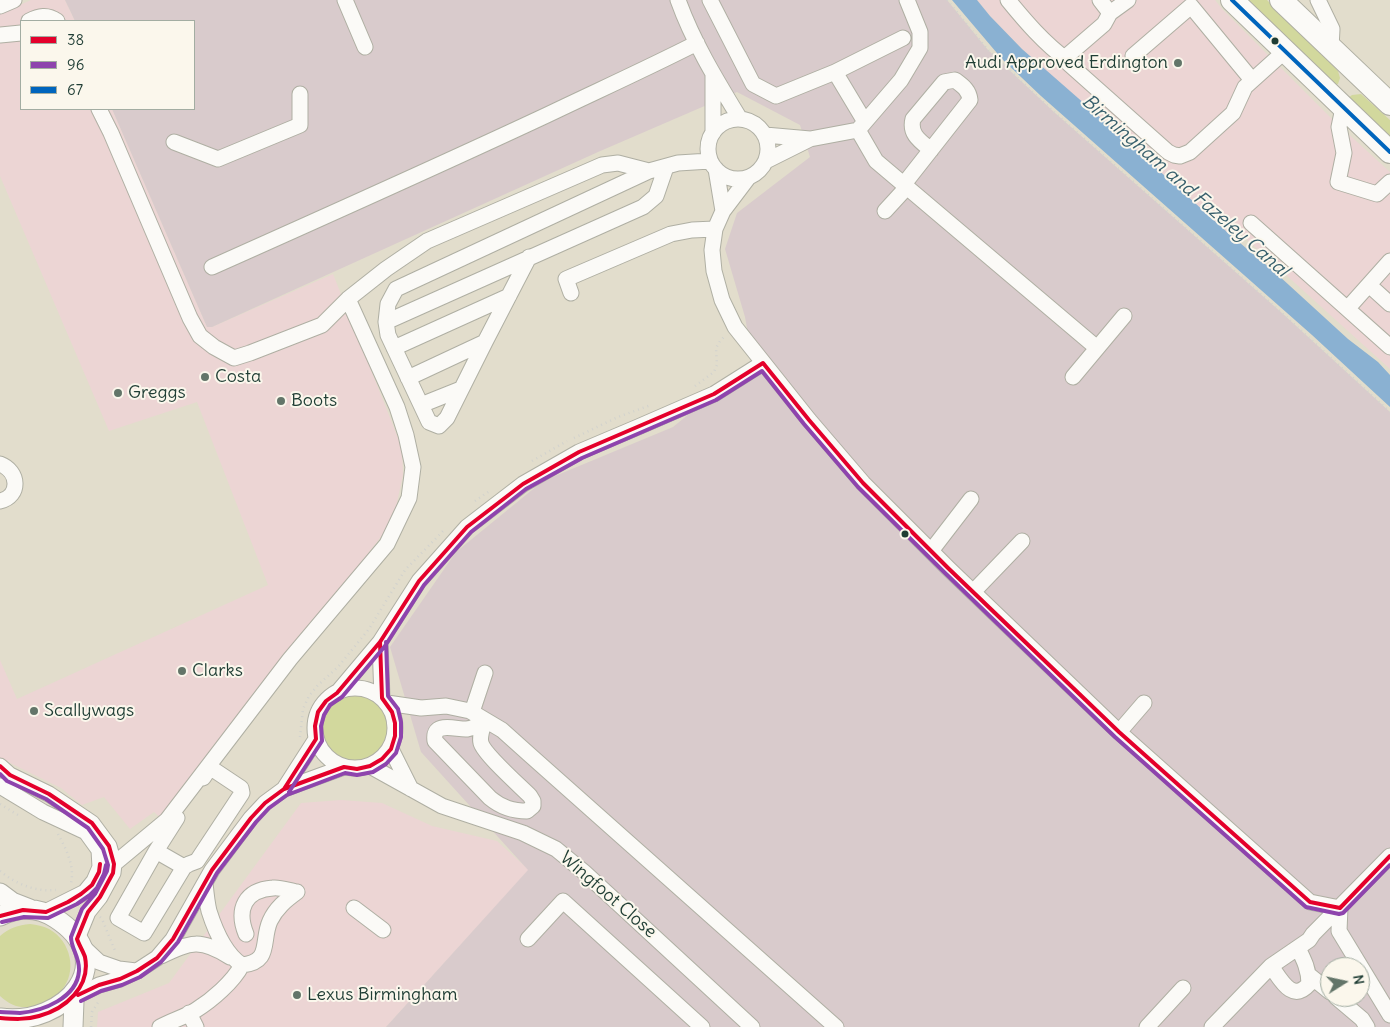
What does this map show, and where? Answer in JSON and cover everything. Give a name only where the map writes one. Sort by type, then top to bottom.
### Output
[{"type":"highway","points":[[1232,0],[1390,152]]},
{"type":"highway","points":[[1281,0],[1390,104]]},
{"type":"highway","points":[[1339,104],[1358,74]]},
{"type":"main road","points":[[0,893],[12,902],[39,911],[68,928],[79,942],[85,964],[83,984],[76,998],[63,1013],[55,1018],[32,1025],[7,1022]]},
{"type":"main road","points":[[0,916],[11,912],[39,911]]},
{"type":"main road","points":[[73,1027],[76,998]]},
{"type":"street","points":[[0,6],[14,0]]},
{"type":"street","points":[[344,0],[365,47]]},
{"type":"street","points":[[678,0],[713,74],[740,119]]},
{"type":"street","points":[[710,0],[753,84],[776,96],[835,72],[903,38]]},
{"type":"street","points":[[766,161],[810,138],[861,126],[902,80],[920,48],[920,32],[907,0]]},
{"type":"street","points":[[1008,0],[1039,36],[1168,152],[1174,155],[1180,156],[1190,152],[1233,113],[1245,87],[1285,51]]},
{"type":"street","points":[[1100,0],[1110,13]]},
{"type":"street","points":[[1067,60],[1068,56],[1104,24],[1110,13],[1128,0]]},
{"type":"street","points":[[1318,0],[1332,29],[1332,48]]},
{"type":"street","points":[[1133,56],[1191,6],[1252,80]]},
{"type":"street","points":[[31,20],[39,16],[47,16],[55,20]]},
{"type":"street","points":[[0,35],[20,33]]},
{"type":"street","points":[[212,267],[384,191],[698,43]]},
{"type":"street","points":[[835,72],[876,161],[1097,348]]},
{"type":"street","points":[[713,74],[711,139],[708,153],[713,165],[723,211]]},
{"type":"street","points":[[174,142],[218,160],[300,125],[300,94]]},
{"type":"street","points":[[1339,104],[1338,128],[1344,153],[1338,182],[1377,194],[1390,182]]},
{"type":"street","points":[[99,110],[111,133],[190,318],[200,336],[214,347],[234,358],[322,326],[348,299],[386,269],[427,241],[602,165],[618,163],[649,170]]},
{"type":"street","points":[[386,322],[529,257],[643,207],[656,196],[672,165],[711,139],[720,125],[729,120],[740,119],[750,121],[758,127],[768,143],[766,161],[755,174],[748,178],[731,178],[723,175],[713,165],[672,165],[649,170],[396,289],[388,304],[386,322],[388,335],[429,422],[438,426],[447,418],[529,257]]},
{"type":"street","points":[[764,135],[810,138]]},
{"type":"street","points":[[885,212],[931,150]]},
{"type":"street","points":[[748,178],[723,211],[715,229],[712,250],[714,271],[722,300],[735,327],[809,420],[863,483],[1119,732],[1310,902],[1340,908]]},
{"type":"street","points":[[1251,223],[1390,347]]},
{"type":"street","points":[[571,293],[566,279],[671,234],[692,230],[715,229]]},
{"type":"street","points":[[1348,308],[1390,261]]},
{"type":"street","points":[[1369,284],[1390,304]]},
{"type":"street","points":[[394,348],[509,296]]},
{"type":"street","points":[[137,971],[119,969],[99,962],[79,942],[88,912],[100,898],[113,868],[167,820],[290,659],[387,544],[409,498],[413,467],[406,435],[397,407],[348,299]]},
{"type":"street","points":[[1073,377],[1124,316]]},
{"type":"street","points":[[408,378],[485,342]]},
{"type":"street","points":[[337,693],[348,689],[360,688],[372,691],[384,700],[392,712],[395,723],[395,736],[390,748],[382,759],[370,766],[357,769],[344,767],[332,761],[322,752],[316,739],[315,726],[318,712],[326,701],[337,693],[380,642],[419,581],[467,527],[523,484],[579,452],[714,394],[763,363]]},
{"type":"street","points":[[421,405],[461,389]]},
{"type":"street","points":[[0,464],[14,475],[15,485],[11,495],[0,501]]},
{"type":"street","points":[[931,551],[970,499]]},
{"type":"street","points":[[973,592],[1022,541]]},
{"type":"street","points":[[380,642],[384,700]]},
{"type":"street","points":[[479,722],[468,729],[442,728],[437,731],[434,737],[435,741],[498,804],[514,810],[530,810],[533,806],[533,801],[530,796],[490,756],[480,741],[479,722],[485,673]]},
{"type":"street","points":[[384,700],[421,708],[446,706],[479,722],[502,730],[836,1027]]},
{"type":"street","points":[[1119,732],[1144,703]]},
{"type":"street","points":[[395,723],[421,708]]},
{"type":"street","points":[[284,789],[316,739]]},
{"type":"street","points":[[390,748],[412,789]]},
{"type":"street","points":[[0,766],[10,775],[49,794],[92,823],[109,846],[114,877],[117,882],[131,887],[138,882]]},
{"type":"street","name":"Wingfoot Close","points":[[370,766],[442,806],[524,833],[556,850],[584,872],[749,1026]]},
{"type":"street","points":[[157,958],[173,939],[212,870],[251,818],[284,789],[344,767]]},
{"type":"street","points":[[210,769],[241,788],[242,793],[197,861],[184,867],[144,933],[118,918],[156,851],[205,773],[210,769]]},
{"type":"street","points":[[0,786],[43,812],[86,832],[99,850],[100,867],[94,881],[85,892],[39,911]]},
{"type":"street","points":[[156,851],[184,867]]},
{"type":"street","points":[[1212,1027],[1271,966],[1309,940],[1390,856]]},
{"type":"street","points":[[160,1027],[196,1010],[227,985],[237,974],[237,962],[215,929],[208,910],[205,884]]},
{"type":"street","points":[[76,998],[99,984],[120,979],[157,958],[186,945],[195,944],[214,947],[237,962],[252,964],[259,959],[264,950],[269,922],[277,909],[297,892],[274,887],[256,892],[248,899],[242,911],[242,923],[246,934]]},
{"type":"street","points":[[100,898],[107,894],[112,894],[123,902],[124,907]]},
{"type":"street","points":[[166,897],[177,904],[181,910],[182,923]]},
{"type":"street","points":[[528,939],[563,901],[702,1027]]},
{"type":"street","points":[[354,908],[384,930]]},
{"type":"street","points":[[1340,908],[1339,931],[1390,1015]]},
{"type":"street","points":[[1271,966],[1288,988],[1294,992],[1301,991],[1309,984],[1309,975],[1298,948]]},
{"type":"street","points":[[1309,975],[1320,984]]},
{"type":"street","points":[[1147,1027],[1183,988]]},
{"type":"street","points":[[1348,1007],[1362,1019],[1367,1027]]},
{"type":"street","points":[[189,1013],[196,1027]]},
{"type":"path","points":[[947,0],[988,50],[1054,112],[1282,313],[1390,412]]},
{"type":"path","points":[[0,804],[25,818]]},
{"type":"path","points":[[55,829],[70,861],[73,875],[70,886]]},
{"type":"shaded area","points":[[31,0],[65,0],[75,20],[20,20],[20,110],[112,110],[207,327],[212,327],[333,274],[402,448],[403,475],[393,521],[164,821],[154,812],[130,829],[104,797],[82,805],[61,788],[0,758],[0,660],[17,699],[268,585],[197,402],[109,431],[0,176],[0,14]]},
{"type":"shaded area","points":[[65,0],[947,0],[988,50],[1054,112],[1282,313],[1390,412],[1390,1027],[386,1027],[528,870],[421,752],[390,647],[456,552],[543,481],[673,427],[753,362],[745,317],[725,249],[737,213],[810,157],[800,125],[737,92],[598,152],[212,327],[207,327],[112,110],[195,110],[195,20],[75,20]]},
{"type":"shaded area","points":[[977,0],[1215,0],[1332,119],[1390,172],[1390,369],[1232,226],[1227,232],[1102,119],[1050,75],[1022,49]]},
{"type":"shaded area","points":[[341,800],[382,803],[432,826],[497,841],[529,870],[386,1027],[97,1027],[98,1012],[169,983],[301,803]]},
{"type":"green space","points":[[1243,0],[1267,0],[1338,71],[1340,78],[1338,84],[1333,86]]},
{"type":"green space","points":[[1361,94],[1390,120],[1390,142],[1348,98],[1352,95]]},
{"type":"green space","points":[[356,694],[375,700],[385,710],[391,729],[385,748],[375,758],[356,764],[337,758],[327,748],[321,729],[327,710],[337,700]]},
{"type":"green space","points":[[30,924],[47,928],[57,934],[67,949],[70,957],[70,966],[66,983],[54,1000],[39,1005],[23,1007],[9,1003],[0,996],[0,936],[14,927]]},
{"type":"water","points":[[952,0],[977,0],[1022,49],[1348,339],[1378,362],[1390,375],[1390,407],[1312,335],[1041,96],[1002,59]]},
{"type":"transit line","name":"67","points":[[1232,0],[1390,152]]},
{"type":"transit line","name":"38","points":[[284,789],[316,739],[315,726],[318,712],[326,701],[337,693],[380,642],[419,581],[467,527],[523,484],[579,452],[714,394],[763,363],[863,483],[948,568],[1119,732],[1310,902],[1340,908],[1390,856]]},
{"type":"transit line","name":"96","points":[[289,792],[322,741],[321,726],[324,715],[330,705],[342,697],[385,646],[424,585],[471,532],[526,489],[582,458],[716,400],[762,371],[858,487],[944,572],[1115,737],[1306,907],[1339,914],[1343,913],[1390,865]]},
{"type":"transit line","name":"38","points":[[78,995],[99,985],[120,979],[157,958],[173,939],[212,870],[251,818],[265,803],[284,789],[344,767],[357,769],[370,766],[382,759],[391,749],[395,736],[395,723],[392,712],[382,698],[380,642]]},
{"type":"transit line","name":"96","points":[[81,1001],[101,991],[140,977],[161,962],[178,942],[217,873],[269,808],[287,795],[345,773],[357,775],[373,772],[386,764],[396,753],[401,737],[401,722],[398,709],[388,696],[386,642]]},
{"type":"transit line","name":"38","points":[[0,766],[10,775],[49,794],[92,823],[109,846],[114,864],[113,873],[100,897],[88,912],[77,939],[85,957],[86,968],[80,987],[67,1002],[49,1013],[24,1019],[0,1018]]},
{"type":"transit line","name":"96","points":[[0,774],[7,781],[46,799],[88,828],[103,849],[108,865],[107,871],[95,894],[82,909],[71,937],[79,966],[77,980],[72,989],[66,996],[39,1009],[20,1013],[0,1012]]},
{"type":"transit line","name":"38","points":[[0,916],[23,910],[46,912],[68,902],[92,885],[99,872],[100,864]]},
{"type":"transit line","name":"96","points":[[2,922],[24,917],[48,918],[77,904],[97,888],[106,865]]},
{"type":"place","name":"Audi Approved Erdington","points":[[1178,63]]},
{"type":"place","name":"Costa","points":[[205,377]]},
{"type":"place","name":"Greggs","points":[[118,393]]},
{"type":"place","name":"Boots","points":[[281,401]]},
{"type":"place","name":"Clarks","points":[[182,671]]},
{"type":"place","name":"Scallywags","points":[[34,711]]},
{"type":"place","name":"Lexus Birmingham","points":[[297,995]]},
{"type":"water label","name":"Birmingham and Fazeley Canal","points":[[1185,186]]}]
